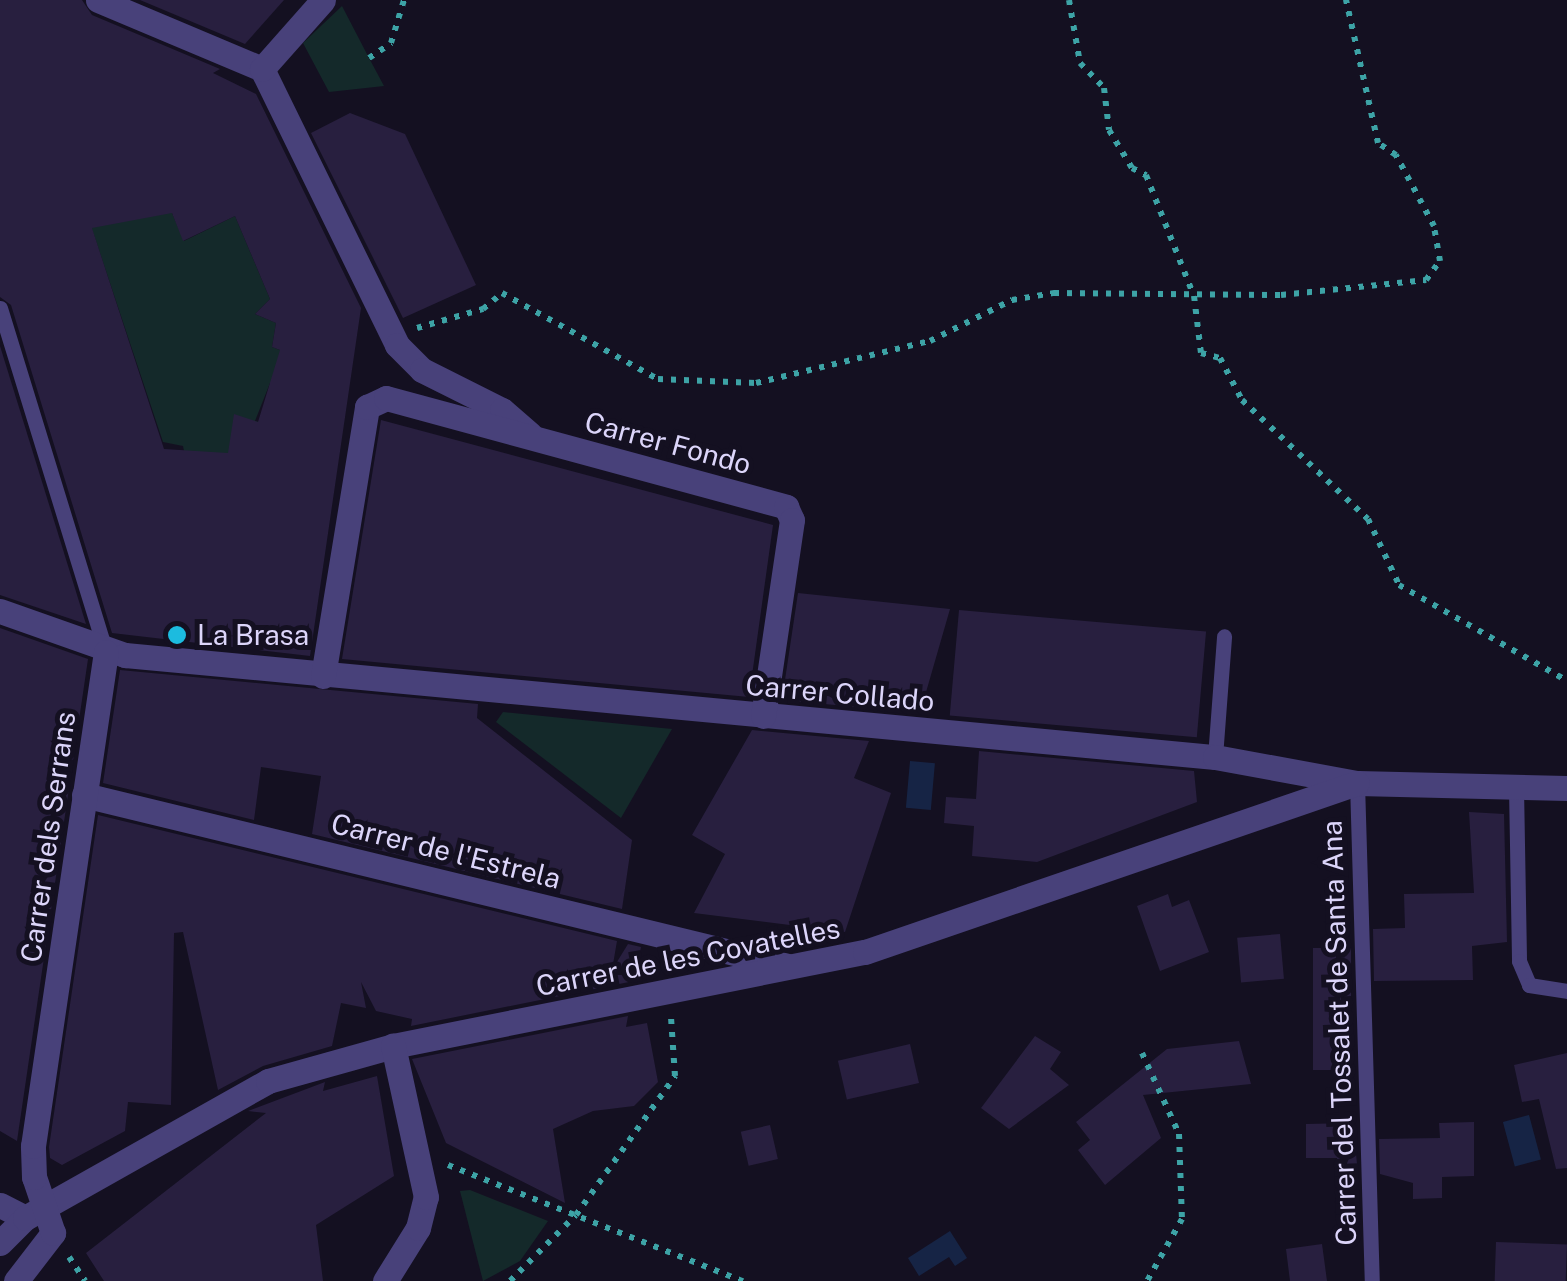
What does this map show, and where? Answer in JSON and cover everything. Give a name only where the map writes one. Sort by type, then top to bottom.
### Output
[{"type":"street","points":[[98,0],[262,68],[398,345],[422,370],[502,410],[534,437]]},
{"type":"street","points":[[262,68],[324,0]]},
{"type":"street","name":"Carrer Fondo","points":[[323,676],[373,400],[534,437],[786,508],[792,520],[763,716]]},
{"type":"street","name":"Carrer Collado","points":[[0,611],[106,652],[323,676],[1214,757],[1356,783],[1567,788]]},
{"type":"street","name":"Carrer dels Serrans","points":[[16,1281],[50,1244],[34,1213],[33,1146],[106,652]]},
{"type":"street","name":"Carrer de les Covatelles","points":[[0,1243],[34,1213],[230,1098],[393,1046],[887,946],[1356,783]]},
{"type":"street","name":"Carrer de l'Estrela","points":[[84,795],[793,968]]},
{"type":"street","points":[[386,1281],[424,1212],[422,1166],[393,1046]]},
{"type":"street","points":[[0,1204],[34,1213]]},
{"type":"lane","points":[[0,308],[106,652]]},
{"type":"lane","points":[[1214,757],[1224,636]]},
{"type":"lane","name":"Carrer del Tossalet de Santa Ana","points":[[1356,783],[1372,1281]]},
{"type":"lane","points":[[1516,787],[1518,961],[1529,985],[1567,990]]},
{"type":"path","points":[[369,58],[391,43],[404,0]]},
{"type":"path","points":[[1069,0],[1080,63],[1104,88],[1109,130],[1132,168],[1146,176],[1194,296],[1201,352],[1220,358],[1242,400],[1368,519],[1399,585],[1567,681]]},
{"type":"path","points":[[398,345],[420,326],[483,309],[502,293],[658,380],[756,383],[930,341],[1012,300],[1054,293],[1194,296],[1379,290],[1436,274],[1434,226],[1396,155],[1378,143],[1364,104],[1346,0]]},
{"type":"path","points":[[510,1281],[576,1216],[676,1076],[666,992]]},
{"type":"path","points":[[1142,1053],[1178,1134],[1182,1220],[1147,1281]]},
{"type":"path","points":[[422,1166],[465,1167],[576,1216],[742,1281]]},
{"type":"green space","points":[[342,6],[384,86],[329,92],[303,43]]},
{"type":"green space","points":[[81,196],[172,213],[184,241],[235,216],[270,299],[255,314],[276,323],[272,347],[288,353],[281,386],[270,383],[255,421],[263,423],[238,499],[192,490],[183,446],[163,442]]},
{"type":"green space","points":[[503,712],[672,729],[621,818],[496,722]]},
{"type":"green space","points":[[470,1190],[548,1221],[520,1261],[483,1281],[460,1191]]},
{"type":"water","points":[[910,761],[935,763],[931,810],[906,808]]},
{"type":"water","points":[[1529,1115],[1541,1159],[1515,1166],[1503,1122]]},
{"type":"water","points":[[950,1231],[967,1258],[955,1266],[949,1257],[919,1276],[908,1258]]},
{"type":"building","points":[[0,0],[82,0],[92,15],[220,69],[213,73],[256,94],[361,308],[310,656],[112,633],[11,305],[0,297]],"holes":[[[172,213],[183,241],[235,216],[270,299],[255,314],[276,323],[272,347],[280,350],[258,422],[234,414],[228,453],[164,449],[92,228]]]},
{"type":"building","points":[[140,0],[284,0],[245,44]]},
{"type":"building","points":[[350,113],[405,134],[476,285],[403,318],[311,133]]},
{"type":"building","points":[[0,346],[86,624],[0,595]]},
{"type":"building","points":[[381,420],[773,525],[749,697],[342,659]]},
{"type":"building","points":[[798,593],[950,609],[920,713],[782,700]]},
{"type":"building","points":[[959,610],[1206,632],[1197,737],[950,716]]},
{"type":"building","points":[[0,628],[88,659],[17,1141],[0,1131]]},
{"type":"building","points":[[120,670],[478,704],[477,718],[632,840],[622,909],[312,834],[321,776],[261,767],[254,820],[103,783]]},
{"type":"building","points":[[752,730],[869,741],[854,778],[891,793],[845,932],[694,913],[725,854],[692,835]]},
{"type":"building","points":[[979,751],[1194,771],[1197,802],[1037,862],[972,856],[974,826],[944,823],[946,797],[976,799]]},
{"type":"building","points":[[1469,812],[1504,814],[1507,942],[1472,946],[1473,980],[1374,981],[1373,929],[1405,928],[1404,894],[1474,893]]},
{"type":"building","points":[[98,815],[617,941],[612,970],[628,944],[641,947],[634,981],[411,1026],[412,1019],[376,1011],[361,982],[366,1008],[341,1003],[332,1046],[263,1066],[218,1090],[183,932],[174,933],[171,1105],[128,1102],[125,1131],[62,1165],[50,1158],[49,1147]]},
{"type":"building","points":[[1168,894],[1172,907],[1189,900],[1209,952],[1160,971],[1137,906]]},
{"type":"building","points":[[1280,934],[1284,979],[1241,983],[1237,938]]},
{"type":"building","points":[[1313,948],[1351,948],[1351,1070],[1313,1070]]},
{"type":"building","points":[[628,1016],[626,1027],[647,1023],[658,1082],[634,1106],[593,1111],[553,1129],[565,1203],[446,1143],[412,1059]]},
{"type":"building","points":[[1035,1036],[1061,1052],[1050,1069],[1069,1085],[1009,1129],[981,1108]]},
{"type":"building","points":[[1239,1041],[1251,1084],[1143,1095],[1161,1138],[1105,1185],[1078,1150],[1090,1140],[1076,1122],[1167,1049]]},
{"type":"building","points":[[910,1044],[919,1083],[847,1100],[838,1061]]},
{"type":"building","points":[[1567,1053],[1567,1168],[1556,1169],[1539,1099],[1522,1102],[1514,1065]]},
{"type":"building","points":[[377,1076],[394,1176],[316,1225],[323,1281],[104,1281],[86,1253],[266,1113],[248,1111],[325,1082],[323,1091]]},
{"type":"building","points":[[1474,1122],[1474,1176],[1442,1177],[1442,1198],[1413,1199],[1413,1183],[1380,1174],[1379,1139],[1440,1138],[1439,1123]]},
{"type":"building","points":[[1353,1123],[1358,1174],[1336,1174],[1337,1158],[1306,1158],[1306,1124]]},
{"type":"building","points":[[770,1125],[778,1159],[749,1166],[741,1132]]},
{"type":"building","points":[[1496,1242],[1567,1244],[1566,1281],[1495,1281]]},
{"type":"building","points":[[1322,1244],[1327,1281],[1290,1281],[1286,1249]]},
{"type":"place","name":"La Brasa","points":[[177,635]]}]
